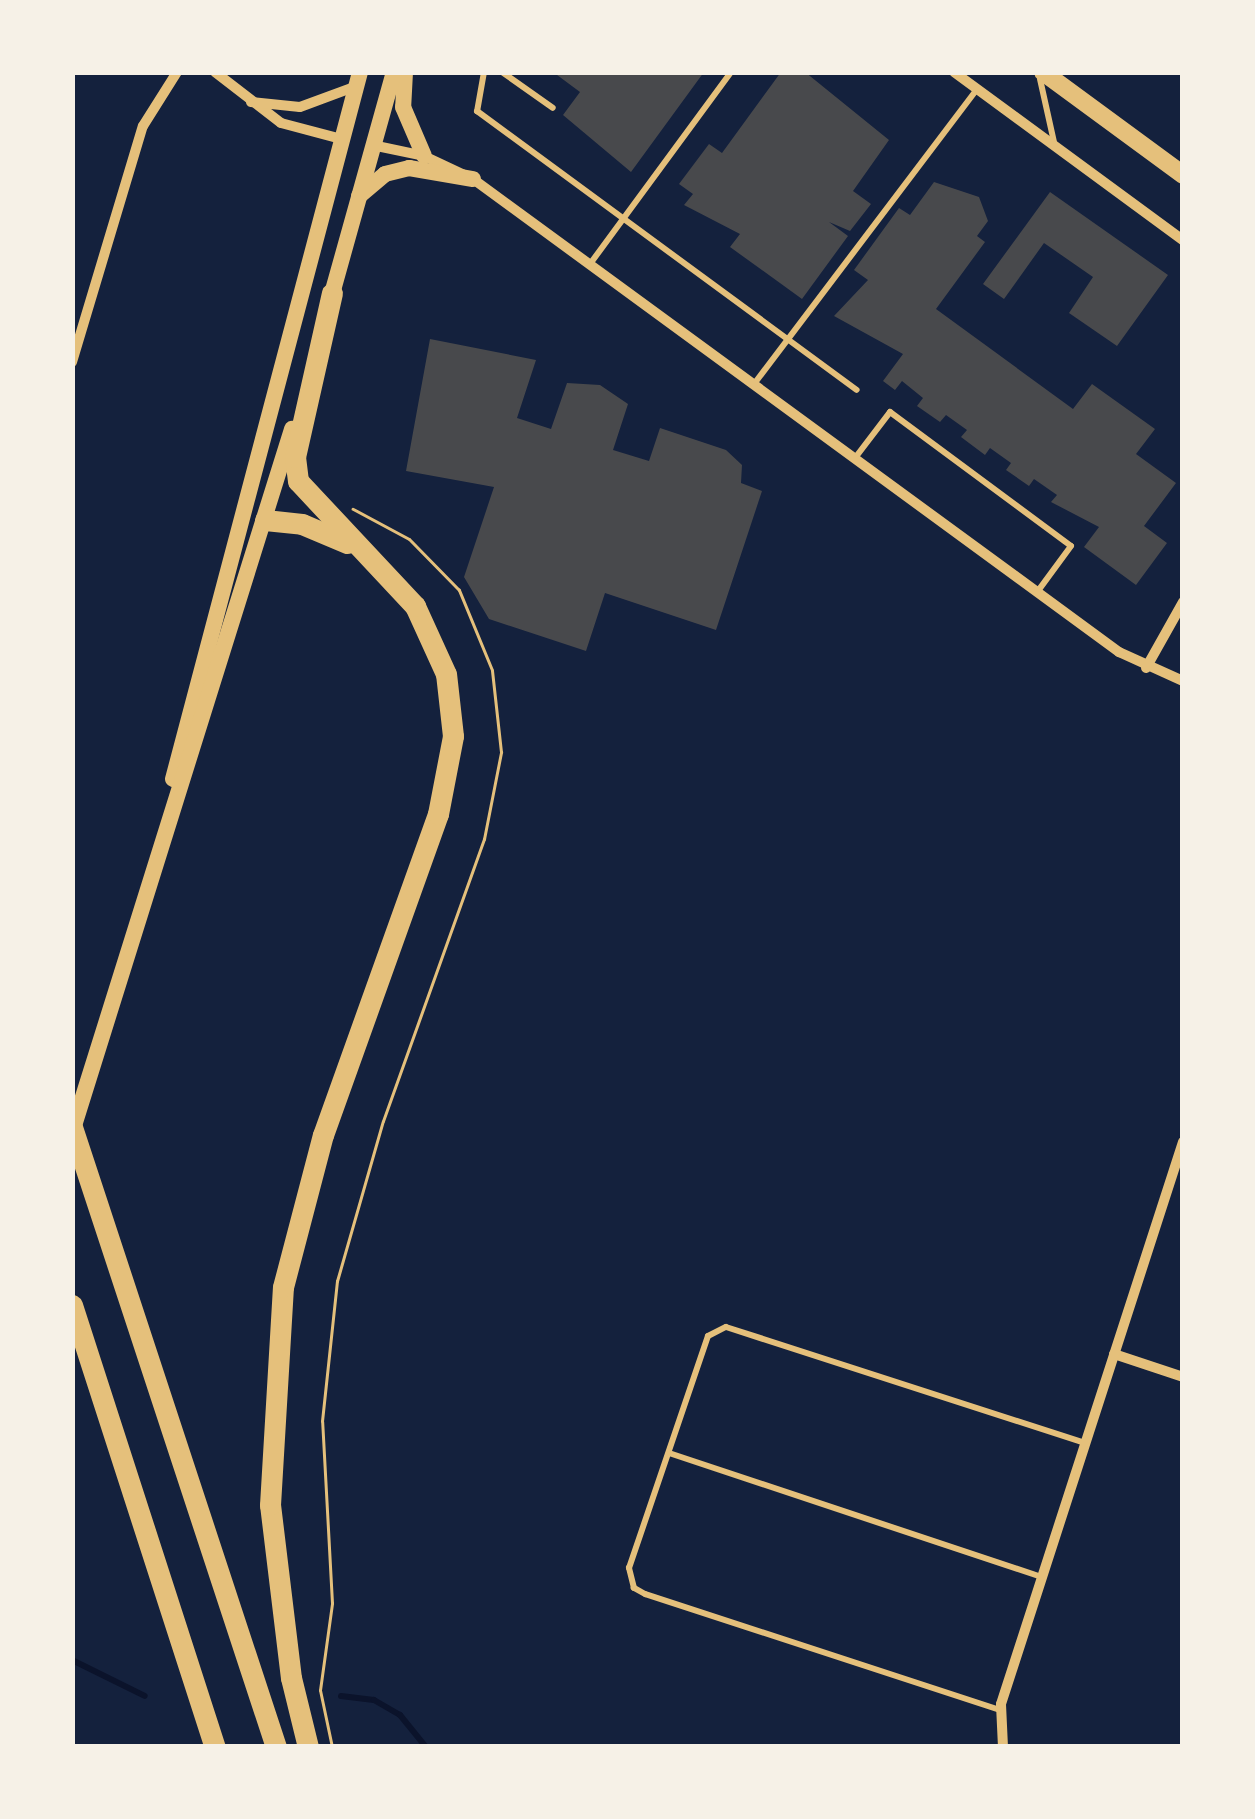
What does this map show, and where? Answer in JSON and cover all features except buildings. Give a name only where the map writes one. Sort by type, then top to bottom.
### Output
[{"type":"highway","points":[[1041,72],[1183,175]]},
{"type":"highway","points":[[308,1747],[291,1678],[270,1504],[283,1287],[323,1135],[438,814],[453,736],[440,651],[379,562],[302,492],[296,473],[332,293]]},
{"type":"highway","points":[[265,520],[327,533],[379,562]]},
{"type":"highway","points":[[72,1130],[276,1747]]},
{"type":"highway","points":[[72,1305],[215,1747]]},
{"type":"main road","points":[[72,1130],[265,520],[394,72]]},
{"type":"main road","points":[[405,72],[403,106],[424,156]]},
{"type":"main road","points":[[149,879],[192,698],[358,79]]},
{"type":"main road","points":[[341,139],[372,146]]},
{"type":"main road","points":[[358,197],[385,174],[409,168],[473,179]]},
{"type":"main road","points":[[192,698],[250,533],[265,520]]},
{"type":"street","points":[[72,362],[143,126],[177,72]]},
{"type":"street","points":[[215,72],[281,123],[341,139]]},
{"type":"street","points":[[955,72],[1183,240]]},
{"type":"street","points":[[248,101],[300,107],[358,79]]},
{"type":"street","points":[[372,146],[424,156],[473,179],[1037,592],[1146,668],[1183,681]]},
{"type":"street","points":[[1146,668],[1183,602]]},
{"type":"street","points":[[1003,1747],[1000,1710],[1183,1142]]},
{"type":"street","points":[[1114,1354],[1183,1377]]},
{"type":"lane","points":[[484,72],[477,111],[857,390]]},
{"type":"lane","points":[[502,72],[553,108]]},
{"type":"lane","points":[[590,264],[731,72]]},
{"type":"lane","points":[[1041,72],[1055,146]]},
{"type":"lane","points":[[754,384],[977,88]]},
{"type":"lane","points":[[855,458],[890,412],[1071,546],[1037,592]]},
{"type":"lane","points":[[1000,1710],[634,1588],[629,1568],[708,1336],[726,1327],[1085,1443]]},
{"type":"lane","points":[[668,1453],[1042,1577]]},
{"type":"path","points":[[332,1747],[320,1690],[332,1603],[322,1421],[337,1281],[383,1121],[484,839],[501,725],[486,647],[460,590],[409,539],[356,510]]},
{"type":"waterway","points":[[72,1660],[145,1696]]},
{"type":"waterway","points":[[341,1696],[374,1700],[400,1715],[426,1747]]}]
